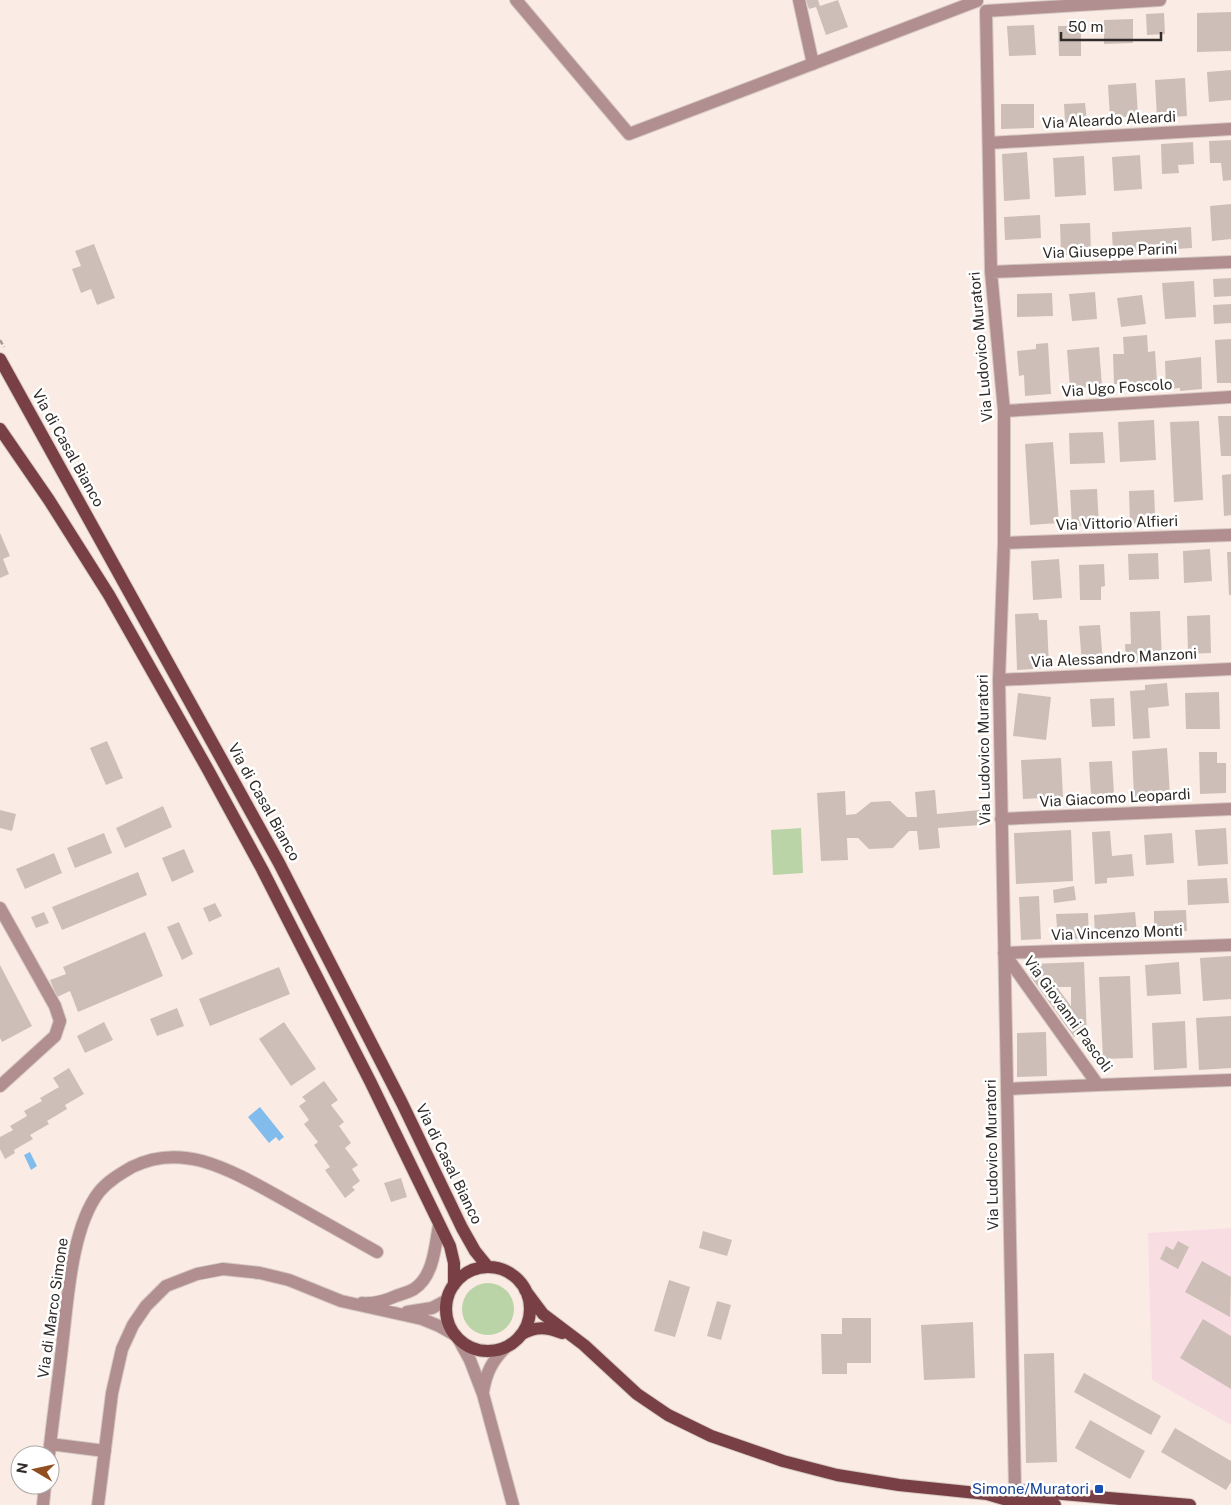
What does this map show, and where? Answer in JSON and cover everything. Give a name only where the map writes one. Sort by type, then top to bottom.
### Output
[{"type":"main road","name":"Via di Casal Bianco","points":[[0,359],[279,864],[402,1103],[462,1228],[475,1251],[488,1267]]},
{"type":"main road","points":[[0,429],[54,507],[109,595],[204,762],[366,1072],[450,1246],[453,1258],[454,1285]]},
{"type":"main road","points":[[573,1338],[560,1332],[531,1328],[505,1348],[481,1351],[469,1347],[457,1338],[449,1326],[446,1313],[447,1300],[454,1285],[461,1277],[473,1270],[488,1267],[499,1269],[519,1281],[543,1314],[584,1345],[616,1377],[654,1406],[687,1425],[784,1461],[837,1475],[889,1484],[987,1494],[1014,1502],[1055,1505]]},
{"type":"main road","points":[[522,1334],[530,1312],[525,1290]]},
{"type":"main road","points":[[987,1494],[1015,1490],[1190,1505]]},
{"type":"street","points":[[799,0],[813,64]]},
{"type":"street","points":[[520,1],[629,134],[977,1],[986,11],[1160,0]]},
{"type":"street","name":"Via Ludovico Muratori","points":[[986,11],[991,272],[1004,411],[1004,543],[999,680],[1015,1490]]},
{"type":"street","name":"Via Aleardo Aleardi","points":[[989,143],[1231,129]]},
{"type":"street","name":"Via Giuseppe Parini","points":[[991,272],[1231,262]]},
{"type":"street","name":"Via Ugo Foscolo","points":[[1004,411],[1231,397]]},
{"type":"street","name":"Via Vittorio Alfieri","points":[[1004,543],[1231,535]]},
{"type":"street","name":"Via Alessandro Manzoni","points":[[999,680],[1231,669]]},
{"type":"street","name":"Via Giacomo Leopardi","points":[[1001,819],[1231,809]]},
{"type":"street","points":[[0,908],[56,1006],[59,1016],[59,1026],[55,1036],[0,1086]]},
{"type":"street","name":"Via Vincenzo Monti","points":[[1004,953],[1231,945]]},
{"type":"street","name":"Via Giovanni Pascoli","points":[[1004,953],[1098,1085],[1231,1080]]},
{"type":"street","points":[[1007,1089],[1098,1085]]},
{"type":"street","name":"Via di Marco Simone","points":[[51,1445],[67,1306],[78,1241],[95,1198],[110,1181],[124,1172],[159,1158],[188,1158],[212,1164],[256,1184],[377,1252]]},
{"type":"street","points":[[341,1302],[369,1303],[390,1299],[414,1289],[423,1280],[432,1263],[439,1225]]},
{"type":"street","points":[[98,1505],[112,1393],[122,1349],[133,1325],[146,1306],[166,1286],[198,1274],[223,1269],[260,1273],[289,1280],[341,1302],[422,1319],[439,1326],[457,1338],[470,1360],[483,1394],[513,1505]]},
{"type":"street","points":[[390,1313],[432,1308],[447,1300]]},
{"type":"street","points":[[483,1394],[491,1364],[505,1348]]},
{"type":"street","name":"Via di Marco Simone","points":[[60,1450],[105,1450]]},
{"type":"shaded area","points":[[1231,1228],[1231,1425],[1152,1380],[1148,1233]]},
{"type":"green space","points":[[801,828],[803,873],[773,875],[771,830]]},
{"type":"green space","points":[[488,1283],[498,1285],[506,1291],[512,1299],[514,1309],[512,1319],[506,1327],[498,1333],[488,1335],[478,1333],[470,1327],[464,1319],[462,1309],[464,1299],[470,1291],[478,1285]]},
{"type":"water","points":[[260,1107],[284,1137],[279,1141],[276,1137],[269,1143],[248,1117]]},
{"type":"water","points":[[30,1152],[37,1166],[31,1170],[24,1155]]},
{"type":"building","points":[[806,0],[818,0],[820,6],[838,0],[848,27],[826,35],[816,7],[809,9]]},
{"type":"building","points":[[1231,12],[1231,51],[1197,52],[1197,13]]},
{"type":"building","points":[[1164,13],[1165,34],[1147,35],[1146,14]]},
{"type":"building","points":[[1133,19],[1133,43],[1104,44],[1104,20]]},
{"type":"building","points":[[1034,25],[1036,55],[1009,56],[1007,26]]},
{"type":"building","points":[[1058,26],[1081,26],[1081,56],[1059,56]]},
{"type":"building","points":[[1231,70],[1231,100],[1209,102],[1207,72]]},
{"type":"building","points":[[1185,78],[1187,116],[1157,118],[1155,80]]},
{"type":"building","points":[[1136,83],[1138,116],[1110,118],[1108,85]]},
{"type":"building","points":[[1085,103],[1087,122],[1065,123],[1064,104]]},
{"type":"building","points":[[1001,104],[1034,104],[1034,128],[1001,129]]},
{"type":"building","points":[[1231,140],[1231,180],[1223,181],[1221,163],[1210,163],[1209,141]]},
{"type":"building","points":[[1193,142],[1194,164],[1178,165],[1179,173],[1162,174],[1161,144]]},
{"type":"building","points":[[1027,152],[1030,199],[1004,201],[1002,154]]},
{"type":"building","points":[[1140,155],[1142,189],[1114,191],[1112,157]]},
{"type":"building","points":[[1084,156],[1086,195],[1055,197],[1053,158]]},
{"type":"building","points":[[1231,204],[1231,239],[1212,241],[1210,206]]},
{"type":"building","points":[[1040,215],[1041,238],[1005,240],[1004,217]]},
{"type":"building","points":[[1090,223],[1091,255],[1061,255],[1060,224]]},
{"type":"building","points":[[1191,227],[1192,248],[1113,253],[1112,232]]},
{"type":"building","points":[[94,244],[115,298],[97,305],[91,289],[81,293],[72,269],[81,266],[75,251]]},
{"type":"building","points":[[1231,278],[1231,296],[1214,297],[1213,279]]},
{"type":"building","points":[[1194,281],[1196,317],[1165,319],[1162,283]]},
{"type":"building","points":[[1095,292],[1097,319],[1072,321],[1069,294]]},
{"type":"building","points":[[1052,293],[1053,316],[1017,317],[1017,294]]},
{"type":"building","points":[[1142,295],[1146,324],[1121,327],[1117,298]]},
{"type":"building","points":[[1231,304],[1231,323],[1214,324],[1213,305]]},
{"type":"building","points":[[1147,335],[1148,352],[1155,351],[1157,382],[1114,384],[1113,354],[1124,354],[1123,337]]},
{"type":"building","points":[[1231,339],[1231,383],[1217,383],[1215,340]]},
{"type":"building","points":[[1048,343],[1051,394],[1025,396],[1024,375],[1019,376],[1017,351],[1036,349],[1036,344]]},
{"type":"building","points":[[1099,347],[1102,386],[1070,389],[1067,350]]},
{"type":"building","points":[[1201,357],[1202,389],[1180,391],[1180,388],[1166,389],[1165,361]]},
{"type":"building","points":[[1218,416],[1231,416],[1231,456],[1221,456]]},
{"type":"building","points":[[1154,420],[1156,460],[1120,462],[1118,422]]},
{"type":"building","points":[[1199,421],[1203,500],[1174,502],[1170,422]]},
{"type":"building","points":[[1103,432],[1105,463],[1070,464],[1069,433]]},
{"type":"building","points":[[1053,442],[1059,523],[1030,525],[1025,444]]},
{"type":"building","points":[[1231,474],[1231,515],[1224,516],[1222,475]]},
{"type":"building","points":[[1097,489],[1099,525],[1072,526],[1070,490]]},
{"type":"building","points":[[1154,490],[1155,515],[1143,515],[1144,523],[1130,524],[1129,491]]},
{"type":"building","points":[[0,533],[10,556],[3,559],[9,574],[0,578]]},
{"type":"building","points":[[1210,549],[1212,581],[1184,583],[1183,551]]},
{"type":"building","points":[[1227,552],[1231,552],[1231,595],[1229,595]]},
{"type":"building","points":[[1158,553],[1159,579],[1129,580],[1128,554]]},
{"type":"building","points":[[1059,559],[1062,598],[1033,600],[1031,561]]},
{"type":"building","points":[[1104,564],[1105,586],[1101,587],[1101,600],[1080,600],[1079,565]]},
{"type":"building","points":[[1160,611],[1162,662],[1126,663],[1125,644],[1131,644],[1130,612]]},
{"type":"building","points":[[1038,613],[1039,620],[1047,620],[1049,668],[1017,670],[1015,614]]},
{"type":"building","points":[[1210,615],[1211,653],[1188,654],[1187,616]]},
{"type":"building","points":[[1100,625],[1103,663],[1082,664],[1079,626]]},
{"type":"building","points":[[1167,683],[1169,706],[1148,708],[1150,738],[1133,739],[1130,691],[1145,690],[1145,685]]},
{"type":"building","points":[[1219,692],[1220,729],[1186,729],[1185,693]]},
{"type":"building","points":[[1018,693],[1051,697],[1046,740],[1013,736]]},
{"type":"building","points":[[1114,698],[1115,726],[1092,727],[1090,699]]},
{"type":"building","points":[[107,741],[123,778],[106,785],[90,748]]},
{"type":"building","points":[[1167,748],[1170,795],[1134,797],[1132,751]]},
{"type":"building","points":[[1199,752],[1217,752],[1217,763],[1226,763],[1226,793],[1200,794]]},
{"type":"building","points":[[1061,758],[1063,797],[1023,799],[1021,760]]},
{"type":"building","points":[[1112,761],[1114,794],[1091,795],[1089,762]]},
{"type":"building","points":[[935,790],[937,814],[980,810],[981,825],[938,828],[940,848],[919,850],[917,831],[909,831],[893,848],[869,849],[858,838],[847,838],[848,860],[821,861],[817,793],[845,791],[846,815],[856,814],[871,802],[890,801],[907,817],[917,817],[915,792]]},
{"type":"building","points":[[163,806],[172,827],[125,848],[116,828]]},
{"type":"building","points":[[0,810],[16,814],[12,831],[0,828]]},
{"type":"building","points":[[1226,828],[1228,864],[1198,866],[1195,830]]},
{"type":"building","points":[[1071,830],[1073,881],[1016,884],[1014,833]]},
{"type":"building","points":[[1110,831],[1112,856],[1132,854],[1134,876],[1107,878],[1107,883],[1095,884],[1092,832]]},
{"type":"building","points":[[104,833],[112,853],[75,868],[67,848]]},
{"type":"building","points":[[1172,833],[1174,863],[1146,865],[1144,835]]},
{"type":"building","points":[[184,849],[194,872],[172,882],[162,858]]},
{"type":"building","points":[[54,853],[62,873],[25,889],[16,869]]},
{"type":"building","points":[[138,872],[147,895],[62,930],[52,907]]},
{"type":"building","points":[[1227,878],[1229,903],[1188,905],[1187,880]]},
{"type":"building","points":[[1074,886],[1076,900],[1054,903],[1053,890]]},
{"type":"building","points":[[1039,896],[1041,939],[1021,940],[1019,897]]},
{"type":"building","points":[[215,903],[222,916],[209,922],[203,908]]},
{"type":"building","points":[[1186,910],[1187,931],[1154,932],[1154,911]]},
{"type":"building","points":[[44,912],[49,923],[36,928],[31,917]]},
{"type":"building","points":[[1135,912],[1137,933],[1095,935],[1094,915]]},
{"type":"building","points":[[1088,913],[1089,938],[1058,940],[1056,914]]},
{"type":"building","points":[[179,922],[193,954],[182,960],[167,927]]},
{"type":"building","points":[[145,932],[163,976],[78,1012],[70,991],[57,997],[50,980],[66,974],[63,967]]},
{"type":"building","points":[[1231,956],[1231,999],[1203,1001],[1200,958]]},
{"type":"building","points":[[1084,962],[1087,1036],[1074,1037],[1031,977],[1031,964]],"holes":[[[1057,987],[1071,987],[1071,1006]]]},
{"type":"building","points":[[1179,962],[1181,994],[1147,996],[1145,965]]},
{"type":"building","points":[[0,965],[32,1026],[2,1042],[0,1038]]},
{"type":"building","points":[[279,967],[290,994],[210,1026],[199,999]]},
{"type":"building","points":[[1130,976],[1133,1058],[1103,1059],[1099,977]]},
{"type":"building","points":[[177,1008],[184,1026],[157,1036],[150,1019]]},
{"type":"building","points":[[1231,1016],[1231,1068],[1199,1070],[1196,1018]]},
{"type":"building","points":[[1185,1021],[1187,1068],[1154,1070],[1152,1023]]},
{"type":"building","points":[[104,1022],[113,1040],[85,1053],[77,1036]]},
{"type":"building","points":[[284,1022],[316,1069],[291,1086],[259,1039]]},
{"type":"building","points":[[1046,1032],[1047,1076],[1017,1077],[1017,1033]]},
{"type":"building","points":[[69,1068],[84,1094],[65,1105],[67,1109],[47,1121],[49,1124],[30,1135],[33,1139],[14,1150],[15,1153],[5,1159],[0,1149],[0,1137],[13,1130],[10,1126],[27,1116],[24,1111],[42,1101],[40,1098],[59,1087],[53,1078]]},
{"type":"building","points":[[324,1081],[338,1100],[331,1105],[344,1122],[339,1126],[351,1143],[345,1148],[358,1165],[352,1169],[360,1181],[352,1187],[355,1190],[345,1198],[325,1170],[330,1167],[314,1145],[318,1142],[304,1124],[309,1120],[299,1106],[306,1101],[302,1097]]},
{"type":"building","points":[[401,1178],[407,1197],[391,1202],[384,1183]]},
{"type":"building","points":[[703,1231],[732,1240],[727,1256],[699,1248]]},
{"type":"building","points":[[1178,1241],[1189,1247],[1178,1269],[1160,1259],[1166,1246],[1173,1250]]},
{"type":"building","points":[[1202,1261],[1231,1277],[1230,1317],[1185,1292]]},
{"type":"building","points":[[669,1280],[690,1287],[675,1337],[654,1331]]},
{"type":"building","points":[[717,1301],[731,1305],[721,1340],[707,1336]]},
{"type":"building","points":[[842,1318],[871,1318],[871,1363],[847,1363],[847,1374],[822,1374],[821,1334],[842,1334]]},
{"type":"building","points":[[1203,1319],[1231,1336],[1231,1389],[1180,1358]]},
{"type":"building","points":[[973,1322],[975,1378],[924,1380],[921,1325]]},
{"type":"building","points":[[1054,1353],[1057,1462],[1026,1463],[1024,1354]]},
{"type":"building","points":[[1084,1373],[1161,1416],[1151,1435],[1074,1392]]},
{"type":"building","points":[[1090,1420],[1145,1451],[1130,1479],[1075,1448]]},
{"type":"building","points":[[1175,1428],[1231,1461],[1231,1482],[1226,1490],[1161,1452]]},
{"type":"place","name":"Simone/Muratori","points":[[1099,1489]]}]
